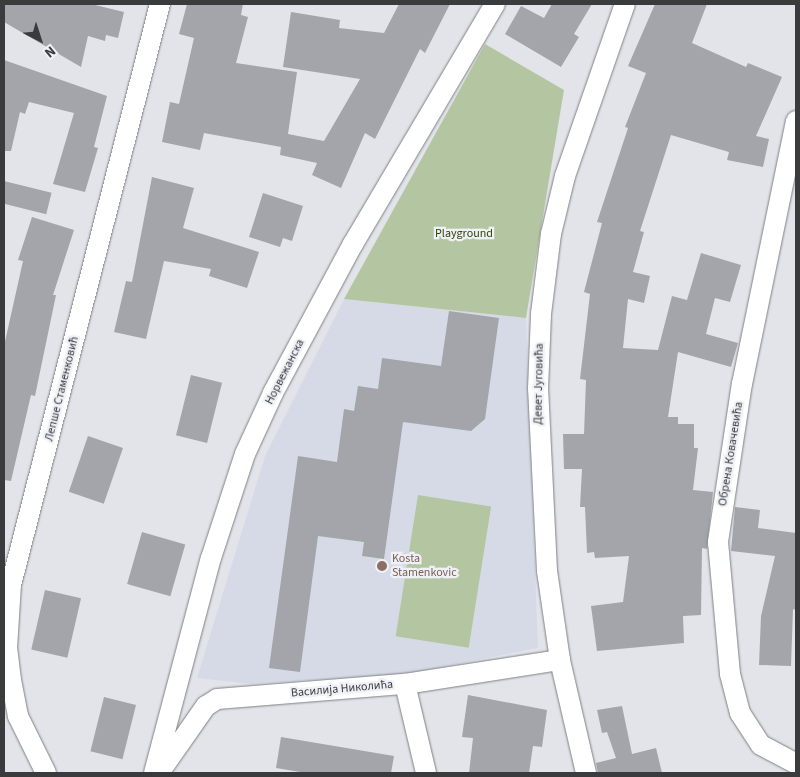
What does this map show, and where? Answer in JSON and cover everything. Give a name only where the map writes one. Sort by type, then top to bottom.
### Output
[{"type":"street","name":"Лепше Стаменковић","points":[[46,773],[18,716],[7,648],[8,579],[160,4]]},
{"type":"street","name":"Норвежанска","points":[[154,773],[211,558],[245,454],[353,244],[496,4]]},
{"type":"street","name":"Девет Југовића","points":[[586,773],[560,660],[548,571],[540,485],[538,389],[541,314],[551,234],[565,176],[625,4]]},
{"type":"street","name":"Обрена Ковачевића","points":[[796,121],[742,383],[718,542],[730,674],[740,713],[761,744],[796,764]]},
{"type":"street","name":"Василија Николића","points":[[160,773],[206,706],[217,699],[405,684],[560,660]]},
{"type":"street","points":[[405,684],[426,773]]},
{"type":"shaded area","name":"Kosta Stamenkovic","points":[[344,299],[526,318],[538,648],[408,674],[251,684],[197,678],[265,456]]},
{"type":"green space","name":"Playground","points":[[485,44],[564,90],[526,318],[344,299]]},
{"type":"green space","points":[[418,495],[491,507],[469,648],[396,636]]},
{"type":"building","points":[[4,4],[91,4],[124,12],[118,38],[106,35],[105,41],[88,36],[81,67],[4,22]]},
{"type":"building","points":[[187,4],[243,4],[241,15],[248,17],[236,63],[297,72],[288,134],[324,141],[360,79],[283,67],[291,12],[340,20],[339,28],[384,33],[399,4],[450,4],[425,53],[420,49],[375,139],[365,133],[341,188],[312,175],[317,163],[280,155],[281,147],[204,133],[200,150],[162,142],[170,102],[179,104],[194,38],[179,34]]},
{"type":"building","points":[[552,4],[592,4],[574,34],[579,37],[561,67],[505,34],[521,6],[544,18]]},
{"type":"building","points":[[655,4],[707,4],[692,43],[746,67],[748,63],[782,77],[756,136],[769,139],[763,167],[727,160],[729,152],[671,135],[640,231],[644,232],[633,272],[650,276],[644,303],[628,299],[623,348],[658,350],[672,296],[687,300],[701,253],[741,265],[730,302],[715,298],[706,334],[738,343],[731,367],[678,352],[668,417],[678,417],[678,424],[694,424],[694,448],[698,448],[693,490],[713,492],[707,549],[702,548],[701,615],[683,616],[684,643],[597,651],[591,606],[623,602],[629,556],[595,558],[594,552],[587,553],[585,507],[580,507],[582,469],[564,469],[563,434],[584,434],[586,380],[580,379],[590,294],[584,292],[602,223],[597,222],[628,128],[625,127],[646,73],[628,66]]},
{"type":"building","points":[[4,60],[107,96],[94,147],[98,148],[85,192],[53,184],[74,113],[29,102],[25,114],[20,112],[11,151],[4,151]]},
{"type":"building","points":[[152,177],[194,188],[183,228],[259,252],[247,288],[209,276],[211,269],[164,261],[146,339],[114,332],[126,281],[132,282]]},
{"type":"building","points":[[4,181],[52,193],[46,214],[4,204]]},
{"type":"building","points":[[263,193],[303,206],[292,241],[283,238],[280,247],[249,237]]},
{"type":"building","points":[[32,217],[74,230],[53,295],[56,295],[35,396],[31,395],[11,481],[4,480],[4,346],[23,261],[18,260]]},
{"type":"building","points":[[449,311],[499,318],[485,419],[471,431],[403,422],[384,559],[362,556],[364,542],[318,536],[300,672],[269,668],[298,456],[337,462],[344,409],[354,411],[358,386],[378,389],[382,358],[441,366]]},
{"type":"building","points":[[191,375],[222,383],[207,443],[176,435]]},
{"type":"building","points":[[88,436],[123,448],[104,504],[69,492]]},
{"type":"building","points":[[735,507],[760,510],[758,528],[796,533],[796,610],[793,609],[791,666],[759,665],[761,616],[775,556],[731,551]]},
{"type":"building","points":[[142,532],[185,544],[170,596],[127,584]]},
{"type":"building","points":[[45,590],[81,598],[67,658],[31,649]]},
{"type":"building","points":[[468,695],[547,710],[542,747],[533,746],[529,773],[469,773],[473,738],[462,737]]},
{"type":"building","points":[[104,697],[136,705],[122,759],[90,751]]},
{"type":"building","points":[[622,706],[632,754],[656,748],[662,773],[598,773],[596,763],[616,758],[607,732],[602,733],[597,710]]},
{"type":"building","points":[[281,737],[394,756],[391,773],[306,773],[276,768]]},
{"type":"place","name":"Kosta Stamenkovic","points":[[382,566]]}]
